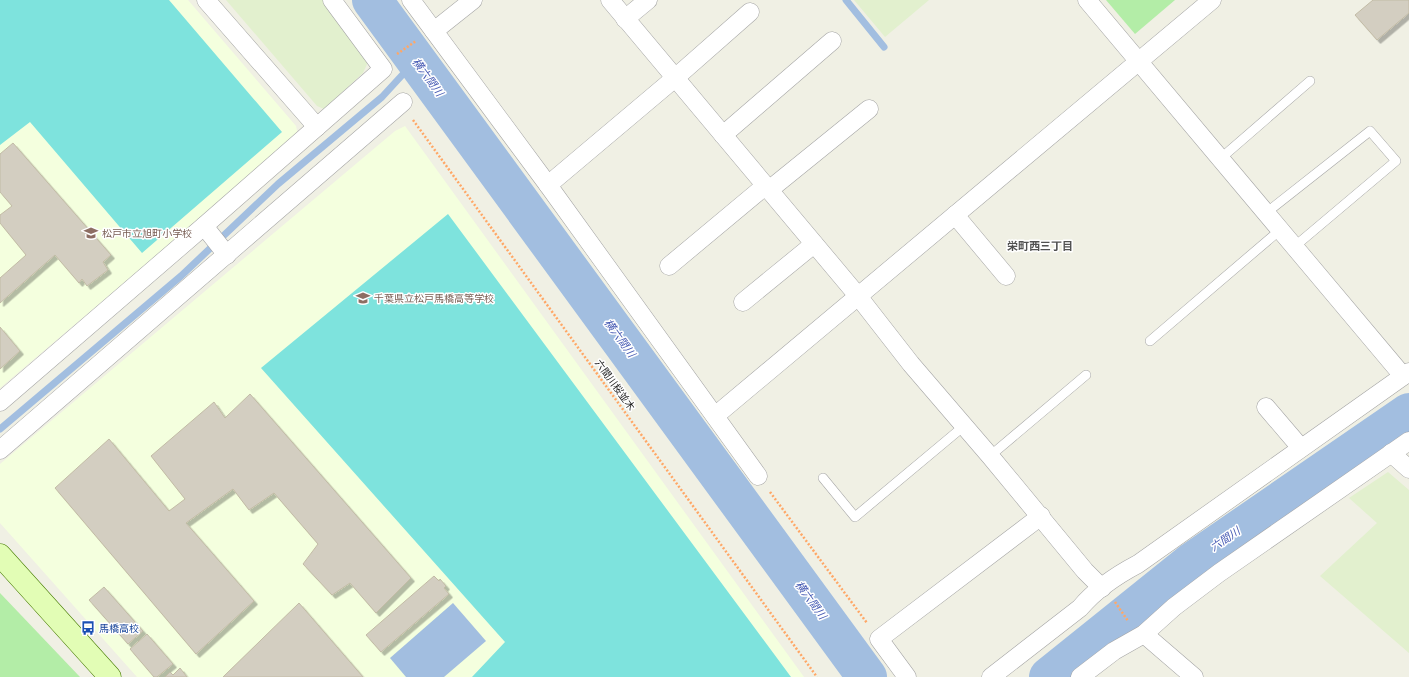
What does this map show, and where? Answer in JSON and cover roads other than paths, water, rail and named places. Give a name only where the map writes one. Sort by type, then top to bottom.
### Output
[{"type":"street","points":[[206,0],[317,127]]},
{"type":"street","points":[[0,402],[383,69],[332,0]]},
{"type":"street","points":[[411,0],[548,185],[758,476]]},
{"type":"street","points":[[433,30],[473,0]]},
{"type":"street","points":[[610,0],[858,296],[911,364],[1041,516],[1085,571],[1107,594]]},
{"type":"street","points":[[625,19],[648,0]]},
{"type":"street","points":[[1087,0],[1294,247],[1406,374],[1151,555],[1123,572],[1107,594]]},
{"type":"street","points":[[715,416],[1212,0]]},
{"type":"street","points":[[548,185],[675,78],[750,12]]},
{"type":"street","points":[[723,135],[832,41]]},
{"type":"street","points":[[0,450],[403,102]]},
{"type":"street","points":[[669,266],[869,109]]},
{"type":"street","points":[[955,215],[1006,276]]},
{"type":"street","points":[[204,226],[227,255]]},
{"type":"street","points":[[743,302],[814,244]]},
{"type":"street","points":[[1266,407],[1302,448]]},
{"type":"street","points":[[1080,677],[1114,651],[1137,629],[1174,607],[1219,573],[1409,441]]},
{"type":"street","points":[[1391,453],[1409,469]]},
{"type":"street","points":[[906,677],[879,639],[1041,516]]},
{"type":"street","points":[[0,556],[110,677]]},
{"type":"street","points":[[991,677],[1080,608],[1091,595],[1107,594]]},
{"type":"street","points":[[1137,629],[1194,677]]},
{"type":"lane","points":[[1220,159],[1310,80]]},
{"type":"lane","points":[[1266,213],[1370,131],[1396,161],[1294,247]]},
{"type":"lane","points":[[1150,341],[1280,230]]},
{"type":"lane","points":[[990,456],[1086,375]]},
{"type":"lane","points":[[823,478],[856,517],[964,426]]},
{"type":"waterway","name":"横六間川","points":[[372,0],[867,677]]},
{"type":"waterway","points":[[846,0],[884,47]]},
{"type":"waterway","points":[[0,429],[181,276],[278,184],[382,97],[416,60]]},
{"type":"waterway","name":"六間川","points":[[1049,677],[1191,563],[1409,413]]},
{"type":"place","name":"松戸市立旭町小学校","points":[[91,233]]},
{"type":"place","name":"千葉県立松戸馬橋高等学校","points":[[363,298]]},
{"type":"place","name":"馬橋高校","points":[[88,628]]},
{"type":"district","name":"栄町西三丁目","points":[[1040,246]]}]
